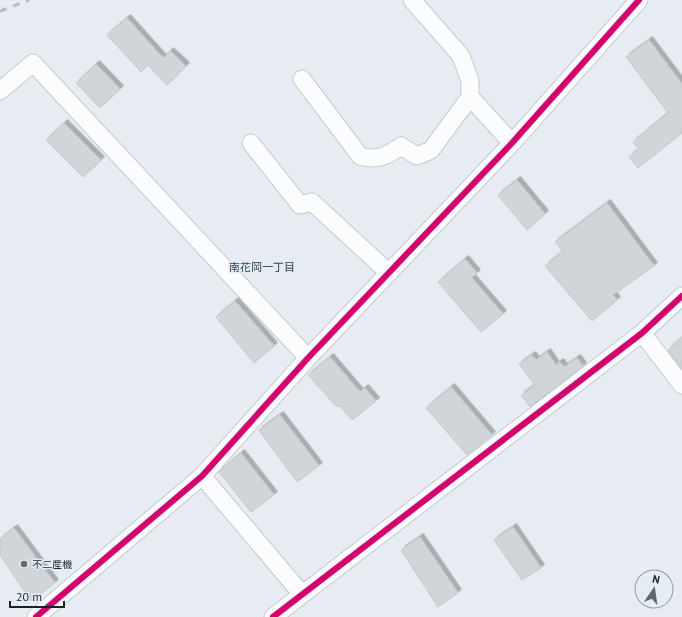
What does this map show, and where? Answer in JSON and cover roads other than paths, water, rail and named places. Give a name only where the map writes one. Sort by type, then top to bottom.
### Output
[{"type":"street","points":[[302,79],[360,156],[372,159],[387,156],[401,146],[417,156],[430,150],[470,97],[470,81],[461,56],[412,0]]},
{"type":"street","points":[[36,617],[202,476],[388,272],[512,143],[639,0]]},
{"type":"street","points":[[0,91],[33,63],[308,358]]},
{"type":"street","points":[[470,97],[512,143]]},
{"type":"street","points":[[251,142],[300,205],[312,202],[388,272]]},
{"type":"street","points":[[273,617],[301,593],[642,333],[682,296]]},
{"type":"street","points":[[642,333],[682,385]]},
{"type":"street","points":[[202,476],[301,593]]},
{"type":"railway","points":[[0,11],[29,0]]},
{"type":"place","name":"不二産機","points":[[24,564]]},
{"type":"district","name":"南花岡一丁目","points":[[262,267]]}]
